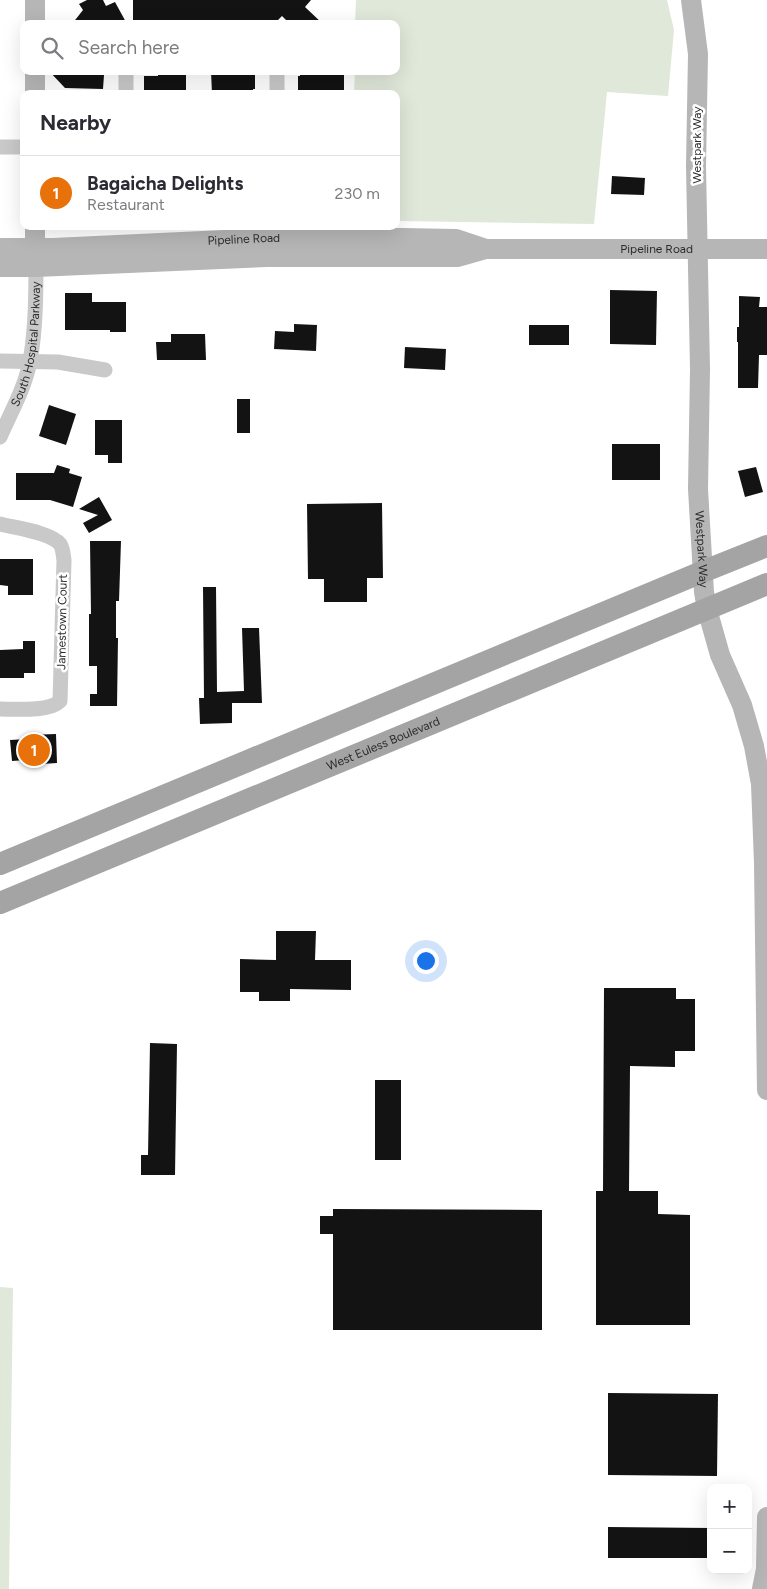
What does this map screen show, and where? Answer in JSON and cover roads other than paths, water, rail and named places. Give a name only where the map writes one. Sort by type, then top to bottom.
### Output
[{"type":"main road","points":[[35,0],[35,20]]},
{"type":"main road","name":"Westpark Way","points":[[691,0],[698,54],[696,166],[700,369],[698,489],[702,572],[707,609],[720,655],[742,705],[754,746],[761,784],[767,1090]]},
{"type":"main road","points":[[35,75],[35,90]]},
{"type":"main road","points":[[35,230],[36,258]]},
{"type":"main road","name":"Pipeline Road","points":[[0,248],[36,258]]},
{"type":"main road","name":"Pipeline Road","points":[[0,267],[36,258],[266,248],[458,257],[486,249],[767,249]]},
{"type":"main road","points":[[0,864],[767,546]]},
{"type":"main road","name":"West Euless Boulevard","points":[[0,903],[767,584]]},
{"type":"main road","points":[[192,784],[207,817]]},
{"type":"main road","points":[[762,1589],[766,1569],[767,1517]]},
{"type":"street","points":[[126,75],[126,90]]},
{"type":"street","points":[[277,75],[277,90]]},
{"type":"street","points":[[0,147],[20,147]]},
{"type":"street","name":"South Hospital Parkway","points":[[0,437],[22,389],[30,362],[36,258]]},
{"type":"street","points":[[0,361],[58,362],[105,370]]},
{"type":"street","name":"Jamestown Court","points":[[0,524],[51,537],[62,547],[64,560],[60,702],[57,705],[44,708],[0,709]]},
{"type":"place","name":"Bagaicha Delights","points":[[34,750]]}]
